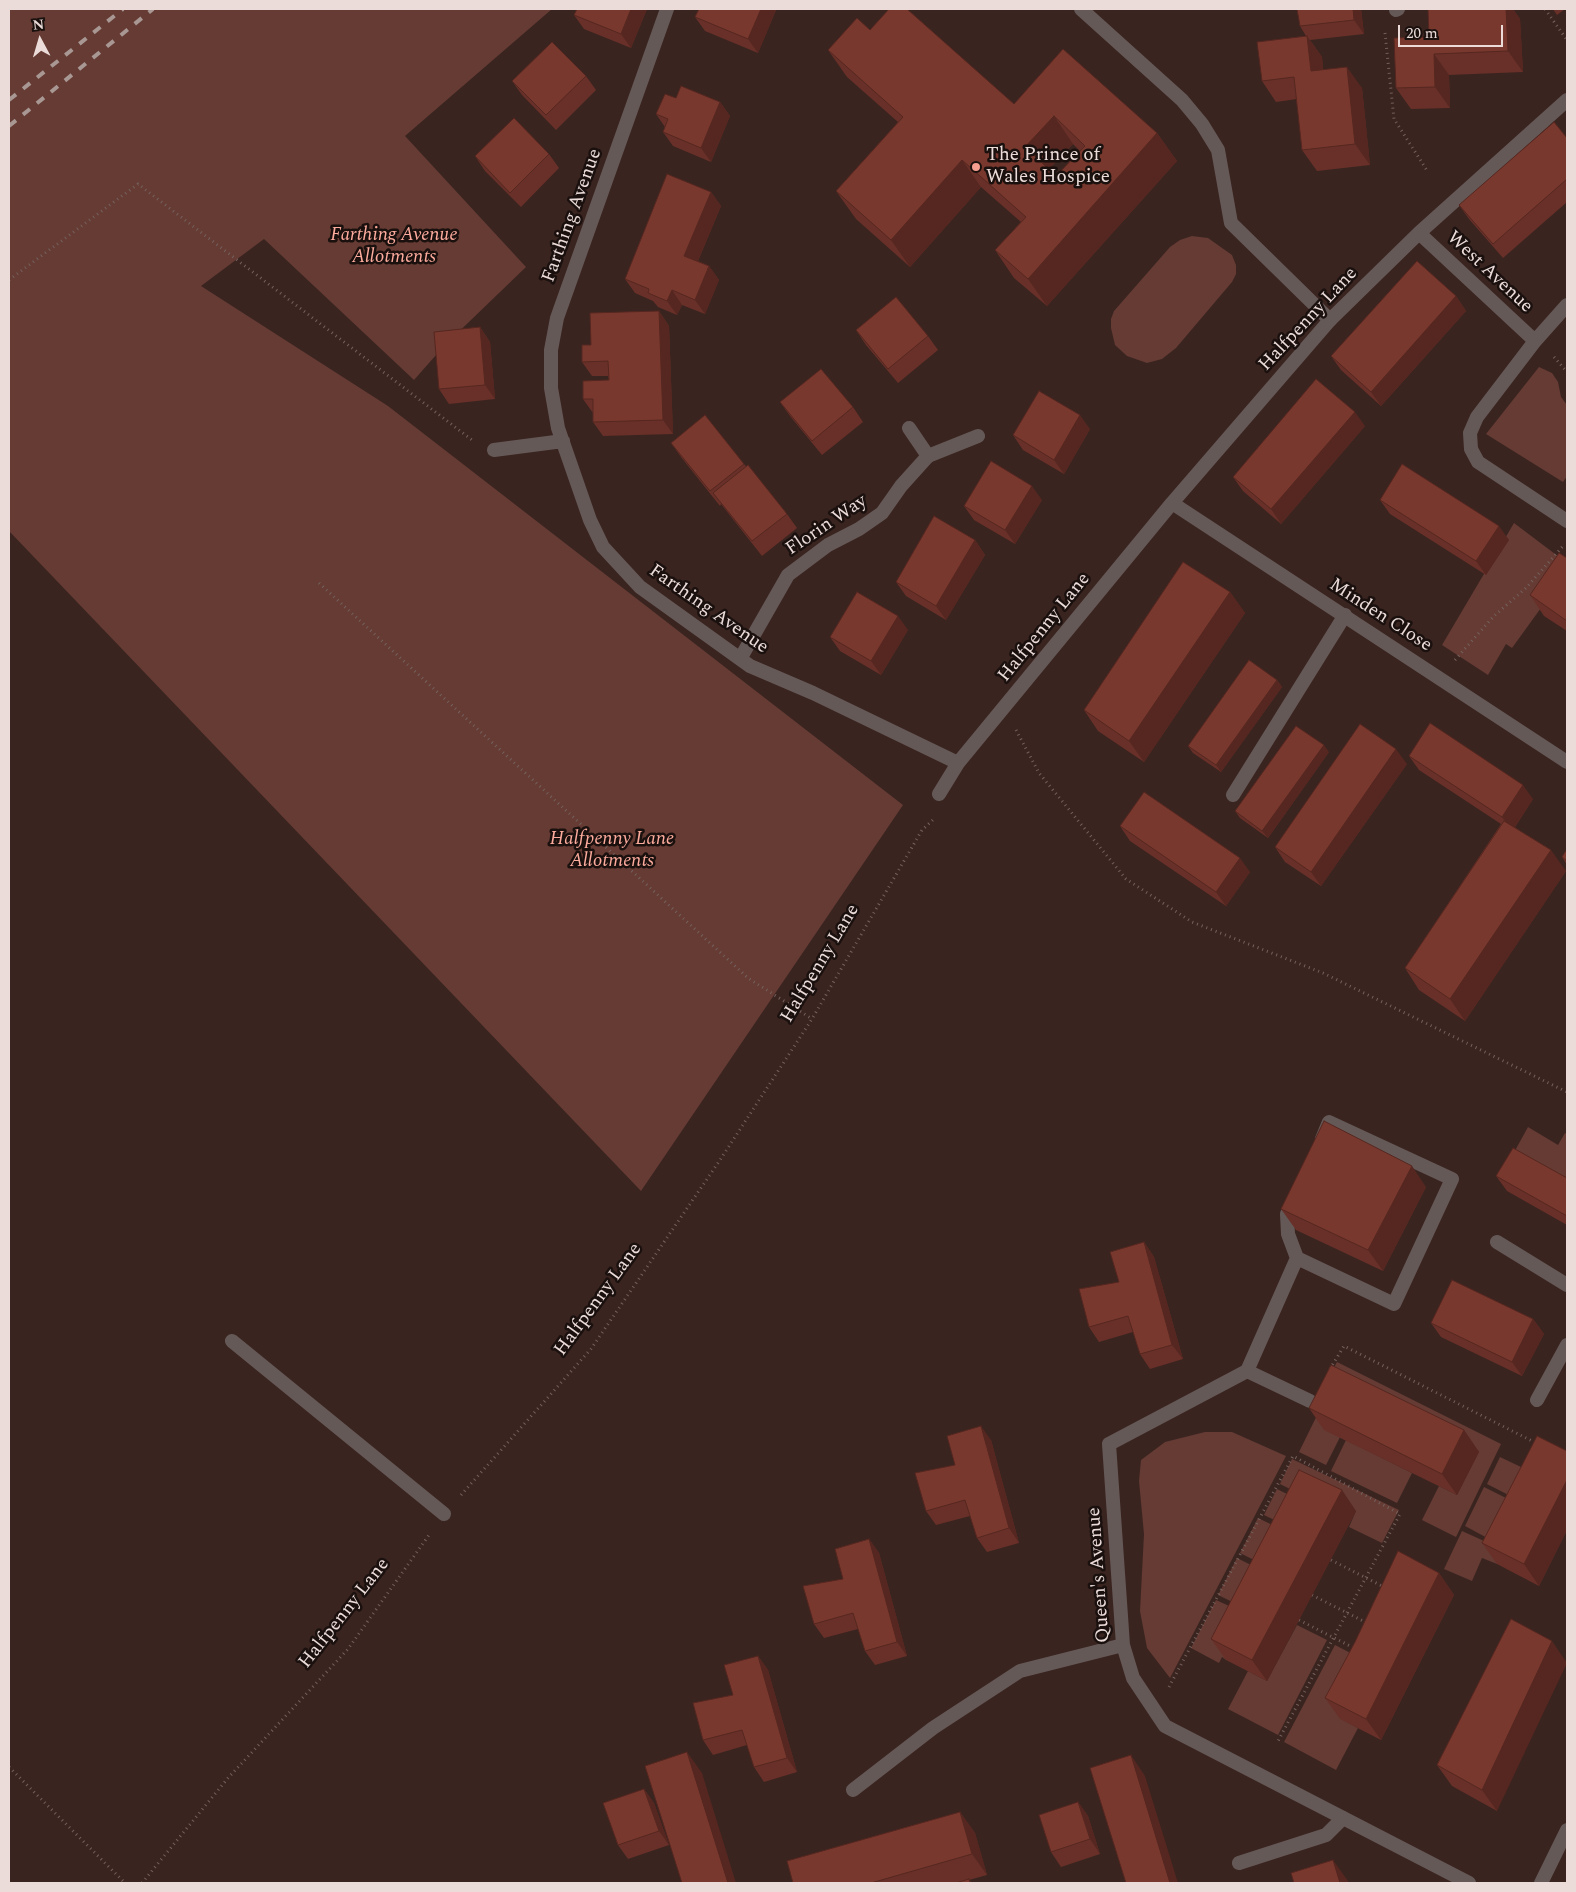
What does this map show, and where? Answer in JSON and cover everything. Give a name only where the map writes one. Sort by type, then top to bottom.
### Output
[{"type":"street","name":"Farthing Avenue","points":[[668,9],[557,318],[551,350],[551,388],[558,428],[590,520],[603,547],[640,587],[750,666],[813,693],[958,763]]},
{"type":"street","points":[[1081,9],[1182,100],[1202,124],[1218,150],[1232,223],[1330,320]]},
{"type":"street","name":"Halfpenny Lane","points":[[939,794],[958,763],[1172,503],[1330,320],[1419,233],[1567,100]]},
{"type":"street","name":"West Avenue","points":[[1419,233],[1535,341]]},
{"type":"street","name":"West Avenue","points":[[1567,305],[1535,341],[1476,417],[1470,432],[1471,449],[1478,462],[1567,521]]},
{"type":"street","points":[[908,428],[928,456]]},
{"type":"street","name":"Florin Way","points":[[740,659],[788,575],[828,545],[859,529],[882,513],[901,486],[928,456],[978,436]]},
{"type":"street","points":[[494,450],[563,441]]},
{"type":"street","name":"Minden Close","points":[[1172,503],[1567,762]]},
{"type":"street","points":[[1233,795],[1345,615]]},
{"type":"street","points":[[1298,1189],[1287,1214],[1288,1234],[1297,1258],[1394,1304],[1452,1179],[1330,1122],[1314,1155]]},
{"type":"street","points":[[1497,1242],[1567,1285]]},
{"type":"street","points":[[1297,1258],[1247,1371],[1310,1401]]},
{"type":"street","points":[[232,1341],[444,1514]]},
{"type":"street","points":[[1537,1400],[1567,1345]]},
{"type":"street","name":"Queen's Avenue","points":[[1247,1371],[1109,1444],[1122,1645],[1133,1678],[1165,1726],[1470,1883]]},
{"type":"street","points":[[853,1790],[933,1728],[1020,1671],[1122,1645]]},
{"type":"street","points":[[1239,1863],[1326,1835],[1343,1818]]},
{"type":"street","points":[[1540,1883],[1567,1830]]},
{"type":"path","points":[[1545,9],[1567,40]]},
{"type":"path","points":[[1384,27],[1394,119],[1428,172]]},
{"type":"path","points":[[9,280],[138,184],[486,451],[494,450]]},
{"type":"path","points":[[1441,678],[1494,616],[1526,588],[1567,542]]},
{"type":"path","points":[[320,584],[748,978],[812,1019]]},
{"type":"path","points":[[1004,707],[1039,773],[1126,879],[1192,922],[1323,973],[1567,1092]]},
{"type":"path","name":"Halfpenny Lane","points":[[142,1883],[228,1778],[348,1648],[444,1514],[591,1349],[720,1160],[812,1019],[922,830],[937,815],[939,794]]},
{"type":"path","points":[[1310,1401],[1344,1346],[1540,1445]]},
{"type":"path","points":[[1169,1687],[1293,1456],[1400,1514],[1277,1743]]},
{"type":"path","points":[[1331,1560],[1392,1592]]},
{"type":"path","points":[[1312,1595],[1369,1624]]},
{"type":"path","points":[[1299,1620],[1356,1650]]},
{"type":"path","points":[[9,1767],[125,1883]]},
{"type":"green space","name":"Halfpenny Lane Allotments","points":[[9,9],[552,9],[405,136],[526,267],[444,346],[414,380],[264,239],[201,286],[388,406],[903,805],[641,1191],[9,531]]},
{"type":"green space","points":[[1192,236],[1208,238],[1232,255],[1236,265],[1236,274],[1232,282],[1176,348],[1162,359],[1147,363],[1127,356],[1115,345],[1111,328],[1111,319],[1114,311],[1170,247],[1180,240]]},
{"type":"green space","points":[[1539,367],[1552,373],[1558,382],[1561,397],[1567,405],[1567,476],[1563,482],[1486,434]]},
{"type":"green space","points":[[1514,523],[1567,563],[1567,572],[1512,648],[1506,644],[1488,675],[1442,645]]},
{"type":"green space","points":[[1528,1127],[1558,1145],[1565,1133],[1567,1134],[1567,1187],[1512,1156]]},
{"type":"green space","points":[[1337,1362],[1501,1444],[1456,1537],[1422,1520],[1439,1486],[1457,1495],[1479,1451],[1340,1437],[1326,1465],[1299,1452],[1326,1397],[1320,1394]]},
{"type":"green space","points":[[1205,1432],[1232,1432],[1286,1456],[1170,1678],[1147,1648],[1140,1611],[1144,1534],[1139,1481],[1141,1460],[1165,1442]]},
{"type":"green space","points":[[1346,1440],[1412,1473],[1397,1503],[1331,1471]]},
{"type":"green space","points":[[1500,1457],[1542,1477],[1528,1505],[1487,1484]]},
{"type":"green space","points":[[1292,1459],[1399,1510],[1382,1543],[1349,1527],[1356,1511],[1310,1499],[1280,1484]]},
{"type":"green space","points":[[1484,1487],[1526,1508],[1491,1540],[1465,1526]]},
{"type":"green space","points":[[1277,1489],[1307,1504],[1293,1529],[1264,1515]]},
{"type":"green space","points":[[1258,1518],[1291,1534],[1256,1561],[1240,1553]]},
{"type":"green space","points":[[1462,1531],[1504,1550],[1497,1564],[1482,1558],[1472,1581],[1444,1569]]},
{"type":"green space","points":[[1237,1558],[1269,1574],[1251,1611],[1218,1595]]},
{"type":"green space","points":[[1216,1600],[1249,1615],[1226,1660],[1222,1657],[1219,1663],[1191,1648]]},
{"type":"green space","points":[[1297,1625],[1327,1640],[1278,1735],[1228,1709],[1248,1671],[1267,1681]]},
{"type":"green space","points":[[1335,1645],[1370,1663],[1340,1718],[1358,1728],[1336,1770],[1284,1742]]},
{"type":"building","points":[[577,9],[631,9],[621,34],[574,15]]},
{"type":"building","points":[[699,9],[761,9],[748,39],[695,17]]},
{"type":"building","name":"The Prince of Wales Hospice","points":[[889,9],[907,9],[1014,104],[1063,49],[1157,133],[1028,279],[995,250],[1026,217],[962,160],[891,240],[836,191],[903,117],[828,50],[857,18],[870,30]],"holes":[[[1054,116],[1085,146],[1056,176],[1025,147]]]},
{"type":"building","points":[[1297,9],[1353,9],[1354,20],[1300,26]]},
{"type":"building","points":[[1428,9],[1506,9],[1508,51],[1434,54],[1435,87],[1396,88],[1394,38],[1429,37]]},
{"type":"building","points":[[1307,36],[1311,71],[1347,67],[1355,144],[1302,150],[1294,77],[1262,81],[1257,42]]},
{"type":"building","points":[[552,42],[586,76],[546,115],[512,81]]},
{"type":"building","points":[[681,86],[720,102],[701,148],[663,132],[668,119],[656,114],[665,94],[676,98]]},
{"type":"building","points":[[514,118],[549,154],[510,193],[475,156]]},
{"type":"building","points":[[1554,122],[1567,138],[1567,179],[1493,244],[1459,205]]},
{"type":"building","points":[[667,174],[711,192],[684,256],[709,266],[695,300],[672,290],[667,301],[648,293],[649,289],[625,279]]},
{"type":"building","points":[[1417,261],[1456,296],[1371,392],[1331,356]]},
{"type":"building","points":[[896,297],[928,336],[888,369],[856,330]]},
{"type":"building","points":[[659,311],[663,420],[593,422],[593,399],[583,399],[583,381],[609,380],[608,361],[582,362],[582,345],[591,345],[590,313]]},
{"type":"building","points":[[480,327],[485,385],[439,389],[434,332]]},
{"type":"building","points":[[821,369],[853,407],[812,441],[780,402]]},
{"type":"building","points":[[1316,379],[1355,412],[1271,509],[1233,477]]},
{"type":"building","points":[[1039,391],[1080,415],[1054,460],[1013,435]]},
{"type":"building","points":[[705,415],[744,464],[710,491],[671,443]]},
{"type":"building","points":[[991,461],[1032,486],[1005,530],[964,506]]},
{"type":"building","points":[[1402,464],[1499,526],[1476,561],[1380,500]]},
{"type":"building","points":[[748,465],[787,514],[752,541],[713,493]]},
{"type":"building","points":[[934,516],[975,540],[936,606],[896,582]]},
{"type":"building","points":[[1559,553],[1567,558],[1567,621],[1530,595]]},
{"type":"building","points":[[1183,562],[1230,592],[1129,741],[1084,710]]},
{"type":"building","points":[[857,592],[898,616],[871,661],[830,637]]},
{"type":"building","points":[[1249,660],[1277,680],[1216,765],[1188,746]]},
{"type":"building","points":[[1430,723],[1523,785],[1502,817],[1409,756]]},
{"type":"building","points":[[1360,724],[1396,749],[1311,872],[1275,847]]},
{"type":"building","points":[[1296,726],[1324,745],[1262,831],[1235,811]]},
{"type":"building","points":[[1144,792],[1240,858],[1216,892],[1120,826]]},
{"type":"building","points":[[1504,821],[1551,850],[1450,999],[1405,968]]},
{"type":"building","points":[[1567,849],[1567,861],[1562,857]]},
{"type":"building","points":[[1324,1121],[1412,1166],[1368,1250],[1281,1209]]},
{"type":"building","points":[[1513,1148],[1567,1178],[1567,1216],[1496,1176]]},
{"type":"building","points":[[1144,1242],[1172,1345],[1140,1354],[1128,1316],[1089,1327],[1079,1289],[1119,1282],[1110,1252]]},
{"type":"building","points":[[1452,1280],[1533,1319],[1512,1362],[1431,1323]]},
{"type":"building","points":[[1331,1365],[1464,1430],[1442,1474],[1309,1408]]},
{"type":"building","points":[[981,1426],[1009,1528],[977,1538],[965,1500],[926,1511],[915,1473],[955,1465],[947,1436]]},
{"type":"building","points":[[1537,1436],[1567,1451],[1567,1480],[1524,1564],[1482,1543]]},
{"type":"building","points":[[1299,1470],[1342,1490],[1252,1660],[1211,1639]]},
{"type":"building","points":[[869,1539],[897,1642],[865,1651],[853,1613],[814,1624],[803,1586],[843,1579],[835,1549]]},
{"type":"building","points":[[1398,1551],[1439,1573],[1366,1719],[1325,1698],[1355,1642]]},
{"type":"building","points":[[1511,1619],[1552,1641],[1482,1790],[1437,1765]]},
{"type":"building","points":[[758,1656],[787,1758],[754,1767],[742,1730],[703,1740],[693,1703],[733,1695],[724,1665]]},
{"type":"building","points":[[687,1752],[728,1883],[682,1883],[645,1766]]},
{"type":"building","points":[[1131,1755],[1170,1883],[1126,1883],[1090,1768]]},
{"type":"building","points":[[644,1789],[659,1831],[618,1845],[603,1803]]},
{"type":"building","points":[[1078,1802],[1090,1839],[1051,1852],[1039,1815]]},
{"type":"building","points":[[960,1812],[972,1854],[871,1883],[793,1883],[787,1861]]},
{"type":"building","points":[[1333,1860],[1340,1883],[1294,1883],[1291,1873]]},
{"type":"building","points":[[969,1879],[970,1883],[956,1883]]},
{"type":"railway","points":[[9,100],[123,9]]},
{"type":"railway","points":[[9,126],[153,9]]},
{"type":"place","name":"The Prince of Wales Hospice","points":[[976,167]]},
{"type":"park label","name":"Farthing Avenue Allotments","points":[[394,247]]}]
